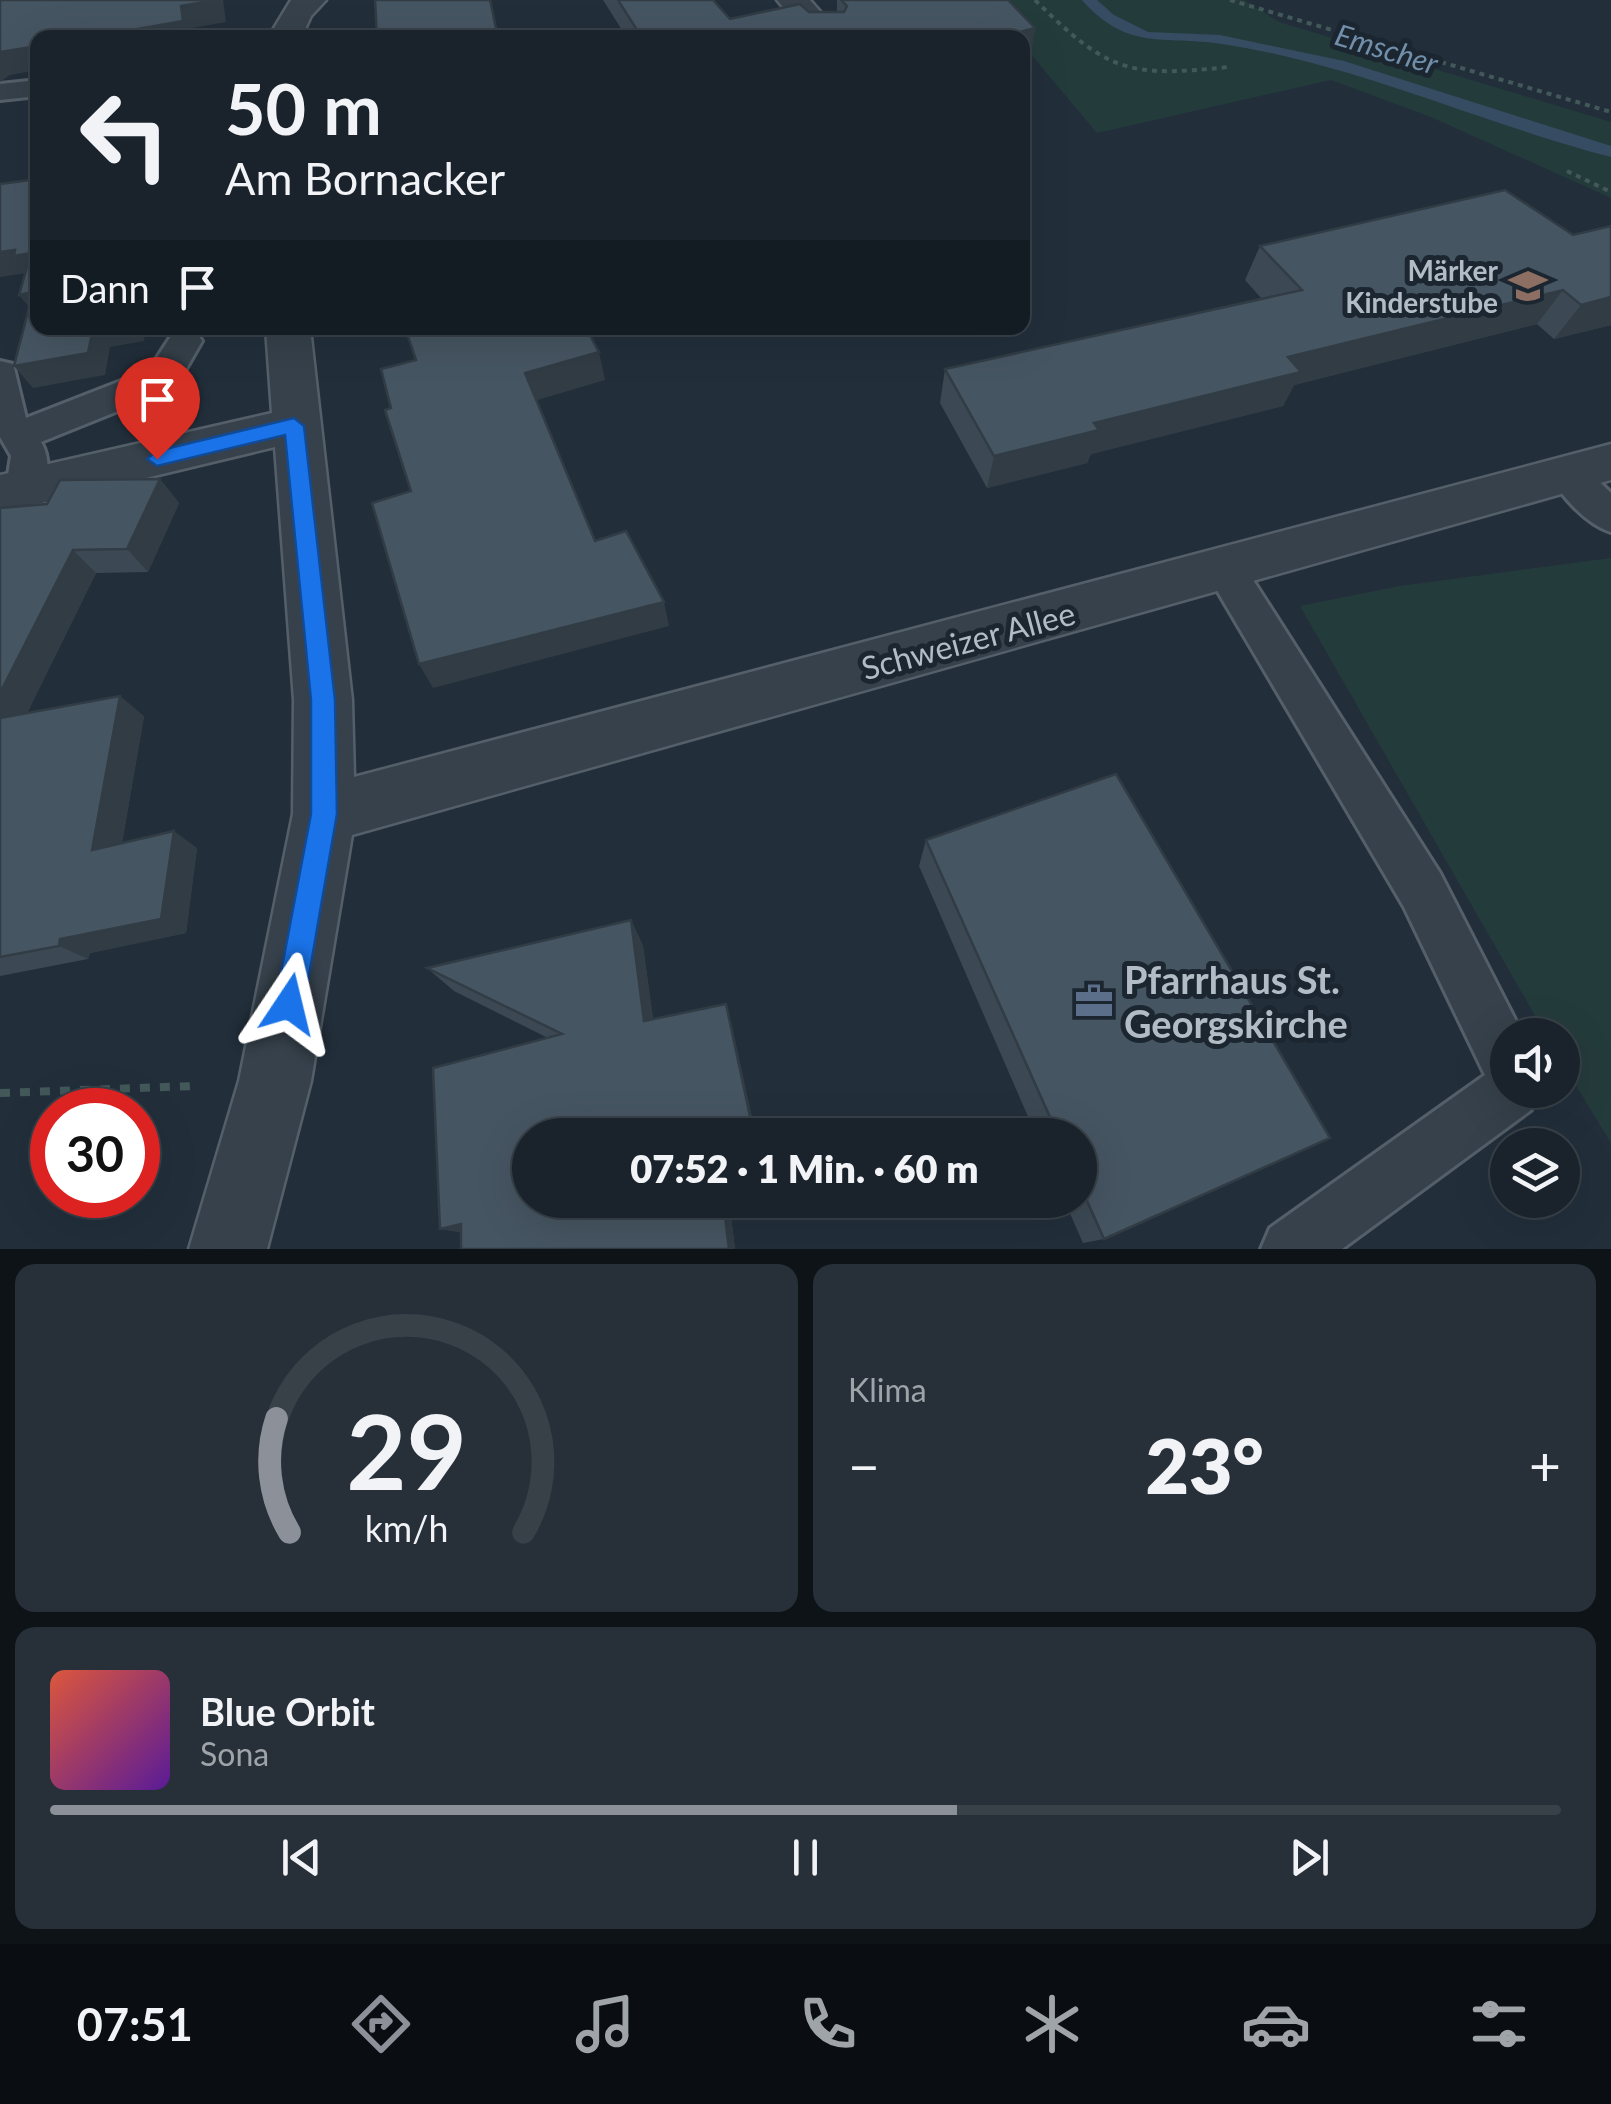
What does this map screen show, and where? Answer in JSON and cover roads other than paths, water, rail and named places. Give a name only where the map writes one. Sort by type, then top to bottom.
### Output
[{"type":"street","points":[[288,30],[297,11],[310,0]]},
{"type":"street","points":[[793,0],[820,30]]},
{"type":"street","points":[[228,1249],[275,1080],[324,814],[323,700],[294,426],[288,335]]},
{"type":"street","points":[[12,491],[294,426]]},
{"type":"street","name":"Schweizer Allee","points":[[324,814],[1590,468]]},
{"type":"lane","points":[[0,92],[30,89]]},
{"type":"lane","points":[[18,436],[162,379],[185,341]]},
{"type":"lane","points":[[1,373],[8,420],[30,455],[12,491]]},
{"type":"lane","points":[[1590,468],[1611,517]]},
{"type":"lane","points":[[1226,570],[1422,890],[1490,1027]]},
{"type":"lane","points":[[1291,1249],[1490,1105]]},
{"type":"waterway","name":"Emscher","points":[[1089,0],[1109,18],[1145,36],[1220,39],[1344,66],[1611,152]]},
{"type":"place","name":"Märker Kinderstube","points":[[1528,286]]},
{"type":"place","name":"Pfarrhaus St. Georgskirche","points":[[1094,1001]]}]
